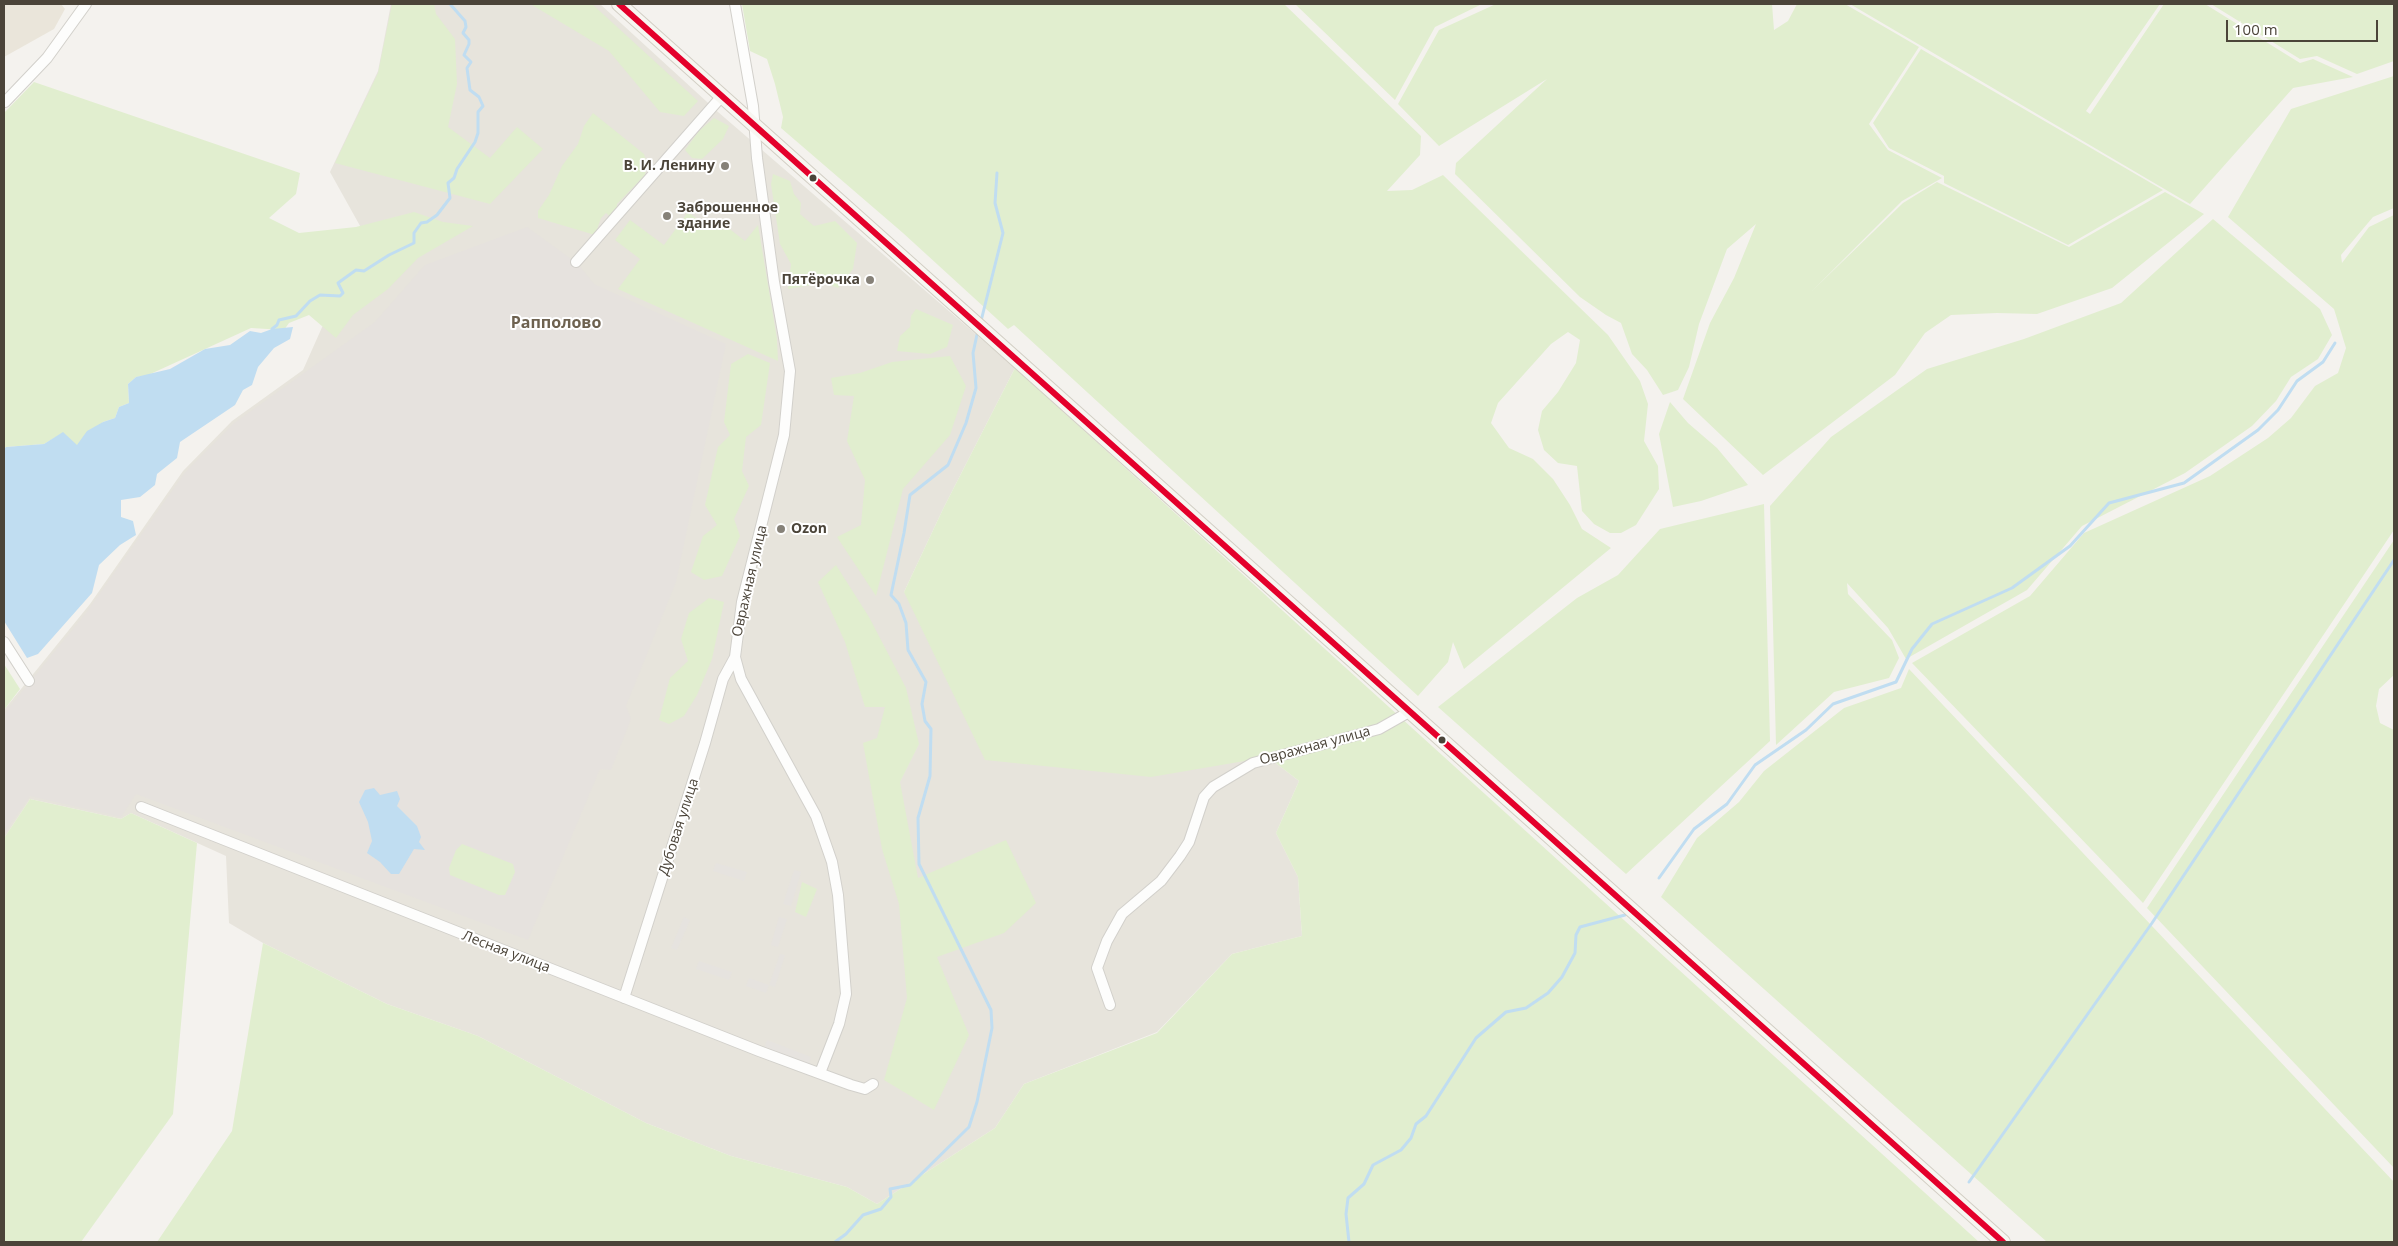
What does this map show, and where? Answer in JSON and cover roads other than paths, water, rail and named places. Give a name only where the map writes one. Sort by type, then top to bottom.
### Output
[{"type":"main road","points":[[619,4],[2003,1242]]},
{"type":"street","points":[[4,102],[47,58],[86,4]]},
{"type":"street","name":"Овражная улица","points":[[735,4],[755,127],[765,222],[790,380],[784,435],[742,602],[735,658],[741,679],[778,751],[816,816],[832,862],[838,895],[846,994],[839,1024],[820,1073]]},
{"type":"street","points":[[576,262],[722,96]]},
{"type":"street","points":[[4,642],[29,681]]},
{"type":"street","name":"Дубовая улица","points":[[624,998],[705,743],[722,679],[735,658]]},
{"type":"street","name":"Овражная улица","points":[[1110,1005],[1097,968],[1107,941],[1122,914],[1161,881],[1180,856],[1189,842],[1204,797],[1213,787],[1253,763],[1379,729],[1409,712]]},
{"type":"street","name":"Лесная улица","points":[[140,807],[624,998],[820,1073],[865,1089],[873,1084]]},
{"type":"water","points":[[293,327],[290,339],[274,348],[258,367],[252,385],[243,390],[235,405],[180,442],[177,458],[157,474],[155,485],[140,497],[121,500],[121,517],[133,521],[136,535],[120,545],[99,565],[92,593],[38,654],[27,658],[4,621],[4,449],[6,447],[44,444],[63,432],[77,445],[87,431],[115,418],[119,407],[129,403],[128,384],[136,377],[170,369],[205,349],[230,345],[250,331],[261,333],[272,329]]},
{"type":"water","points":[[374,788],[380,795],[397,791],[400,799],[397,806],[417,826],[421,837],[419,842],[425,850],[414,849],[399,874],[391,874],[380,862],[367,853],[372,841],[368,822],[359,802],[365,790]]},
{"type":"waterway","points":[[272,329],[279,320],[296,316],[310,301],[320,295],[340,296],[343,293],[338,283],[356,270],[364,271],[389,255],[414,243],[414,233],[421,223],[427,222],[437,215],[450,198],[448,183],[454,178],[457,169],[475,142],[478,133],[478,112],[483,106],[479,97],[470,90],[467,68],[471,62],[464,55],[469,44],[469,40],[463,33],[466,27],[465,21],[450,4]]},
{"type":"waterway","points":[[981,321],[1003,233],[995,203],[997,173]]},
{"type":"waterway","points":[[835,1242],[846,1234],[863,1215],[881,1209],[891,1197],[890,1189],[910,1185],[969,1127],[977,1102],[992,1028],[991,1010],[919,864],[918,818],[930,776],[931,729],[925,721],[922,704],[926,682],[908,650],[906,623],[899,604],[891,595],[910,495],[948,465],[966,423],[976,388],[973,353],[978,330]]},
{"type":"waterway","points":[[1659,878],[1694,829],[1727,804],[1755,765],[1806,730],[1833,704],[1896,682],[1912,649],[1932,624],[2012,588],[2070,546],[2109,503],[2184,483],[2258,430],[2278,410],[2297,381],[2323,362],[2335,343]]},
{"type":"waterway","points":[[1969,1182],[2152,923],[2394,560]]},
{"type":"waterway","points":[[1349,1242],[1346,1214],[1348,1198],[1364,1184],[1373,1165],[1401,1150],[1411,1138],[1416,1124],[1426,1116],[1476,1038],[1506,1012],[1526,1008],[1548,993],[1562,977],[1575,953],[1576,935],[1580,927],[1625,915]]},
{"type":"place","name":"В. И. Ленину","points":[[725,166]]},
{"type":"place","name":"Заброшенное здание","points":[[667,216]]},
{"type":"place","name":"Пятёрочка","points":[[870,280]]},
{"type":"place","name":"Ozon","points":[[781,529]]},
{"type":"district","name":"Рапполово","points":[[556,323]]}]
